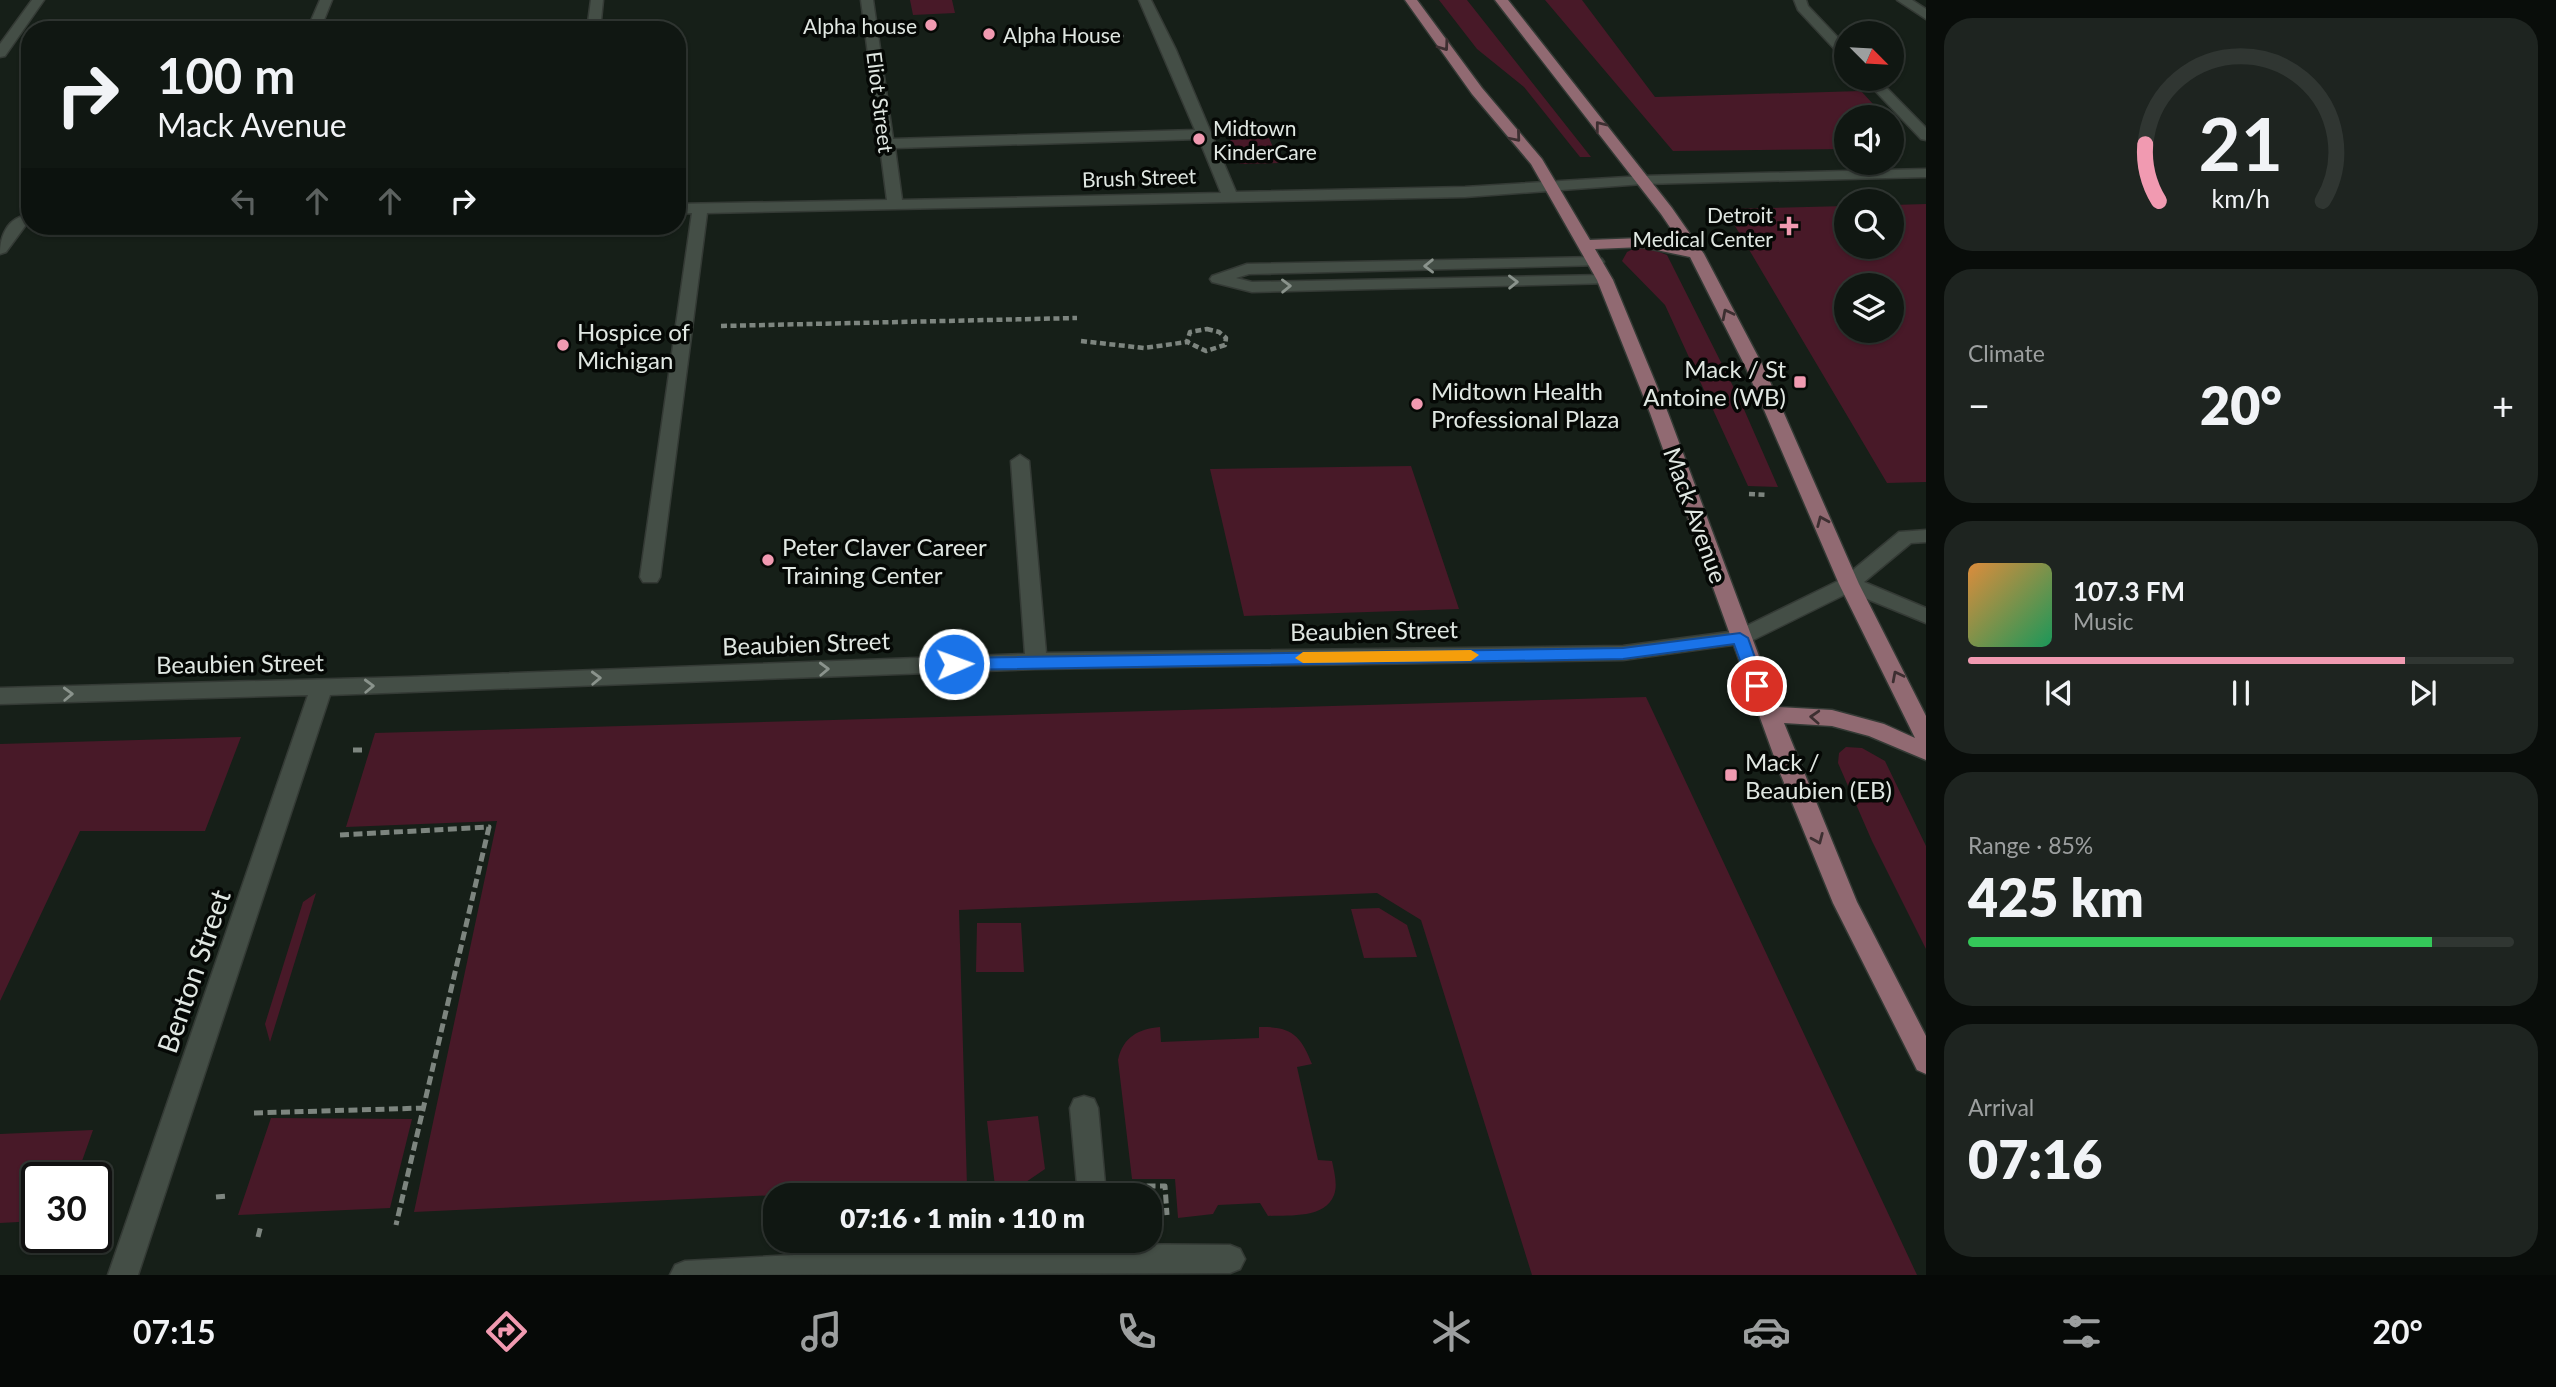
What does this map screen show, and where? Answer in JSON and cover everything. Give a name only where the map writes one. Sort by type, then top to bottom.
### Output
[{"type":"main road","name":"Mack Avenue","points":[[1411,0],[1477,91],[1537,162],[1605,281],[1659,413],[1768,715],[1845,903],[1926,1062]]},
{"type":"main road","points":[[1501,0],[1643,180],[1696,254],[1755,368],[1849,583],[1926,738]]},
{"type":"main road","points":[[1587,246],[1632,240],[1661,243],[1696,254]]},
{"type":"main road","points":[[1768,715],[1832,718],[1876,730],[1926,752]]},
{"type":"street","points":[[23,21],[38,0]]},
{"type":"street","points":[[317,21],[326,0]]},
{"type":"street","points":[[594,21],[597,0]]},
{"type":"street","name":"Eliot Street","points":[[867,0],[894,205]]},
{"type":"street","points":[[1145,0],[1230,196]]},
{"type":"street","points":[[1800,0],[1802,7],[1834,40]]},
{"type":"street","points":[[1903,0],[1926,15]]},
{"type":"street","points":[[0,53],[21,24]]},
{"type":"street","points":[[1883,91],[1926,136]]},
{"type":"street","points":[[887,144],[1205,134]]},
{"type":"street","name":"Brush Street","points":[[686,209],[1465,192],[1643,180],[1926,173]]},
{"type":"street","points":[[650,577],[700,209]]},
{"type":"street","points":[[0,222],[21,222]]},
{"type":"street","points":[[0,249],[21,226]]},
{"type":"street","points":[[1595,262],[1247,269],[1219,279],[1252,287],[1605,281]]},
{"type":"street","points":[[1338,267],[1344,285]]},
{"type":"street","points":[[1020,461],[1036,661]]},
{"type":"street","name":"Beaubien Street","points":[[0,696],[1036,661],[1623,653],[1740,638],[1849,583],[1906,537],[1926,536]]},
{"type":"street","points":[[1849,583],[1926,616]]},
{"type":"street","name":"Benton Street","points":[[123,1275],[322,687]]},
{"type":"street","points":[[1084,1108],[1091,1183]]},
{"type":"street","points":[[685,1275],[867,1265],[1101,1258],[1230,1259]]},
{"type":"path","points":[[1038,41],[1162,34]]},
{"type":"path","points":[[685,327],[1077,318]]},
{"type":"path","points":[[1081,341],[1144,348],[1187,342],[1202,351],[1216,351],[1225,345],[1226,338],[1213,330],[1201,329],[1190,332],[1187,342]]},
{"type":"path","points":[[1749,494],[1779,496]]},
{"type":"path","points":[[353,750],[365,750]]},
{"type":"path","points":[[340,835],[489,827],[396,1226]]},
{"type":"path","points":[[254,1113],[424,1108]]},
{"type":"path","points":[[1162,1186],[1165,1186],[1167,1220]]},
{"type":"path","points":[[216,1197],[228,1196]]},
{"type":"path","points":[[258,1237],[261,1225]]},
{"type":"shaded area","points":[[910,0],[952,0],[955,13],[913,15]]},
{"type":"shaded area","points":[[1439,0],[1467,0],[1591,157],[1580,157],[1524,87],[1477,49]]},
{"type":"shaded area","points":[[1545,0],[1582,0],[1655,97],[1861,91],[1874,105],[1834,105],[1834,149],[1673,151]]},
{"type":"shaded area","points":[[1269,138],[1280,163],[1240,164],[1230,140]]},
{"type":"shaded area","points":[[1926,204],[1926,482],[1887,483],[1725,209],[1834,206],[1834,259],[1904,259],[1904,205]]},
{"type":"shaded area","points":[[1635,248],[1649,248],[1667,255],[1739,398],[1778,487],[1748,486],[1665,305],[1622,261],[1627,252]]},
{"type":"shaded area","points":[[1411,466],[1459,609],[1244,616],[1210,469]]},
{"type":"shaded area","points":[[1646,697],[1917,1275],[1532,1275],[1421,920],[1377,893],[959,910],[967,1183],[763,1183],[763,1196],[414,1212],[497,821],[346,827],[375,733]]},
{"type":"shaded area","points":[[241,737],[205,831],[80,831],[0,1001],[0,744]]},
{"type":"shaded area","points":[[1846,747],[1862,748],[1885,761],[1926,846],[1926,949],[1872,841],[1838,763],[1839,753]]},
{"type":"shaded area","points":[[316,893],[270,1042],[265,1024],[303,902]]},
{"type":"shaded area","points":[[1379,908],[1407,925],[1417,957],[1364,958],[1351,909]]},
{"type":"shaded area","points":[[977,923],[1021,923],[1024,972],[976,972]]},
{"type":"shaded area","points":[[1160,1027],[1161,1042],[1259,1038],[1259,1027],[1280,1028],[1299,1040],[1312,1064],[1297,1067],[1318,1160],[1332,1161],[1335,1174],[1335,1191],[1329,1203],[1305,1214],[1268,1216],[1260,1203],[1218,1205],[1213,1214],[1178,1218],[1175,1179],[1132,1179],[1118,1060],[1124,1045],[1138,1032]]},
{"type":"shaded area","points":[[1038,1116],[1045,1169],[1026,1182],[995,1183],[987,1121]]},
{"type":"shaded area","points":[[271,1118],[412,1119],[390,1208],[238,1215]]},
{"type":"shaded area","points":[[93,1130],[82,1162],[21,1162],[21,1222],[0,1223],[0,1134]]},
{"type":"slow traffic","points":[[1303,658],[1471,655]]},
{"type":"place","name":"Alpha house","points":[[931,25]]},
{"type":"place","name":"Alpha House","points":[[989,34]]},
{"type":"place","name":"Midtown KinderCare","points":[[1199,139]]},
{"type":"place","name":"Detroit Medical Center","points":[[1789,226]]},
{"type":"place","name":"Hospice of Michigan","points":[[563,345]]},
{"type":"place","name":"Mack / St Antoine (WB)","points":[[1800,382]]},
{"type":"place","name":"Midtown Health Professional Plaza","points":[[1417,404]]},
{"type":"place","name":"Peter Claver Career Training Center","points":[[768,560]]},
{"type":"place","name":"Mack / Beaubien (EB)","points":[[1731,775]]},
{"type":"route","points":[[954,664],[1623,653],[1740,638],[1757,686]]}]
